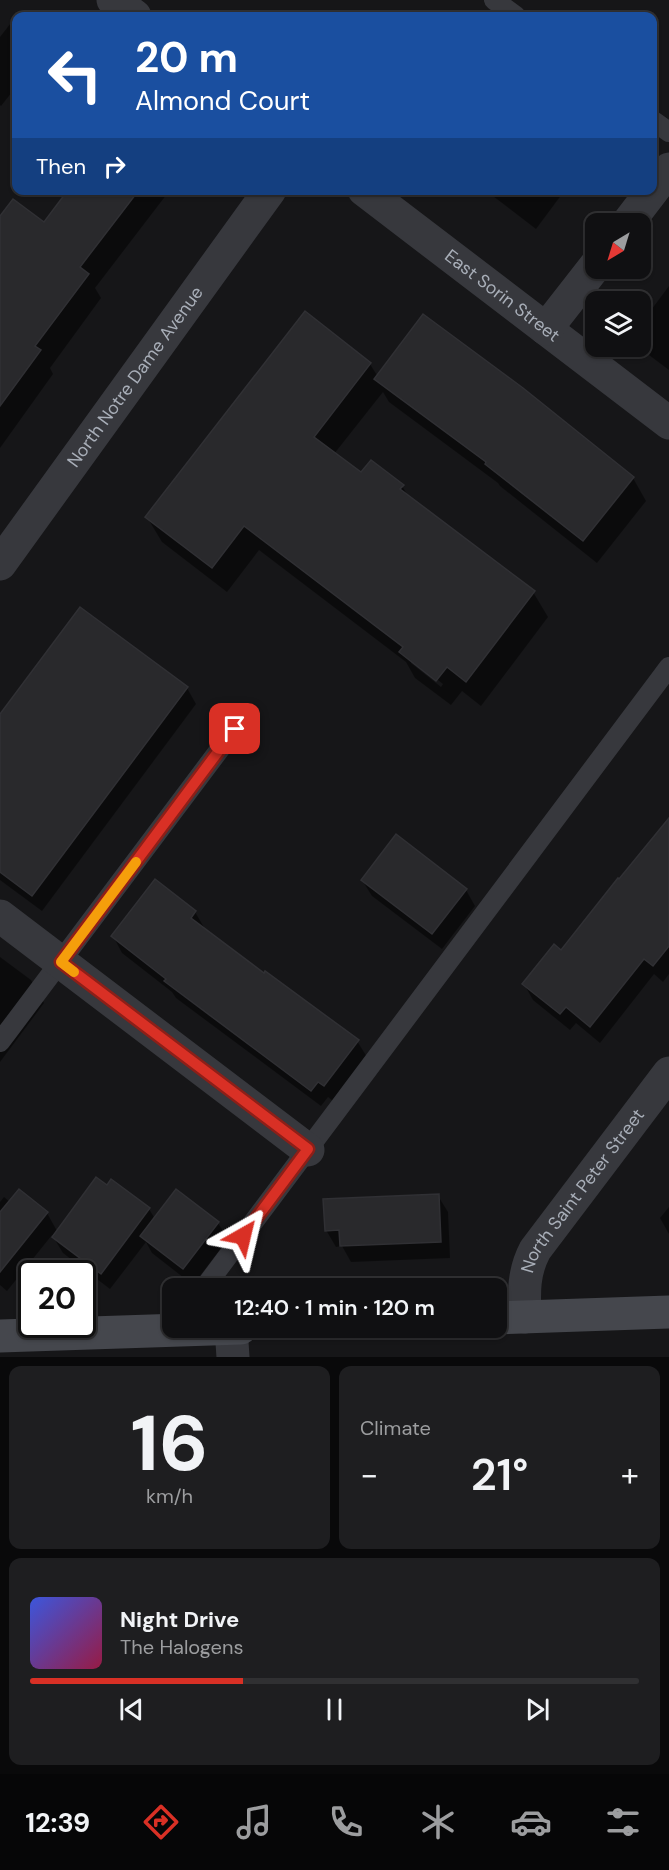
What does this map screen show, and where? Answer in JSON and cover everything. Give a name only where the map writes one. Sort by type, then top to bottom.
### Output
[{"type":"street","points":[[113,0],[130,12]]},
{"type":"street","points":[[657,185],[669,170]]},
{"type":"street","name":"North Notre Dame Avenue","points":[[0,564],[266,195]]},
{"type":"street","name":"East Sorin Street","points":[[371,195],[669,423]]},
{"type":"street","points":[[636,213],[650,195]]},
{"type":"street","points":[[546,329],[585,279]]},
{"type":"street","points":[[0,916],[308,1149]]},
{"type":"street","name":"North Saint Peter Street","points":[[511,1318],[535,1250],[669,1073]]},
{"type":"street","points":[[511,1318],[669,1312]]},
{"type":"street","points":[[0,1336],[162,1329]]},
{"type":"street","points":[[231,1338],[232,1357]]},
{"type":"lane","points":[[494,0],[510,12]]},
{"type":"lane","points":[[211,1278],[669,667]]},
{"type":"lane","points":[[0,1042],[235,729]]},
{"type":"building","points":[[64,195],[135,195],[80,267],[89,274],[35,346],[41,350],[0,406],[0,216],[13,199],[44,222]]},
{"type":"building","points":[[305,311],[371,363],[314,437],[361,472],[371,460],[404,485],[400,489],[535,591],[466,682],[447,667],[436,681],[399,652],[403,647],[244,526],[212,568],[145,517]]},
{"type":"building","points":[[423,314],[523,388],[634,477],[583,541],[485,464],[486,462],[374,379]]},
{"type":"building","points":[[80,607],[188,687],[32,896],[0,872],[0,714]]},
{"type":"building","points":[[669,818],[669,946],[653,966],[644,959],[590,1027],[566,1007],[560,1014],[522,984],[554,944],[561,950]]},
{"type":"building","points":[[396,834],[467,889],[432,934],[361,880]]},
{"type":"building","points":[[155,879],[196,911],[191,918],[359,1040],[324,1086],[318,1082],[311,1091],[164,981],[166,979],[111,936]]},
{"type":"building","points":[[96,1177],[107,1185],[111,1179],[150,1208],[101,1274],[96,1270],[96,1260],[82,1260],[52,1237]]},
{"type":"building","points":[[19,1189],[48,1212],[0,1272],[0,1212]]},
{"type":"building","points":[[176,1189],[219,1222],[183,1269],[140,1236]]},
{"type":"building","points":[[439,1194],[441,1242],[340,1246],[339,1230],[325,1231],[323,1199]]},
{"type":"slow traffic","points":[[74,972],[61,962],[136,862]]},
{"type":"route","points":[[235,729],[61,962],[308,1149],[243,1236]]}]
